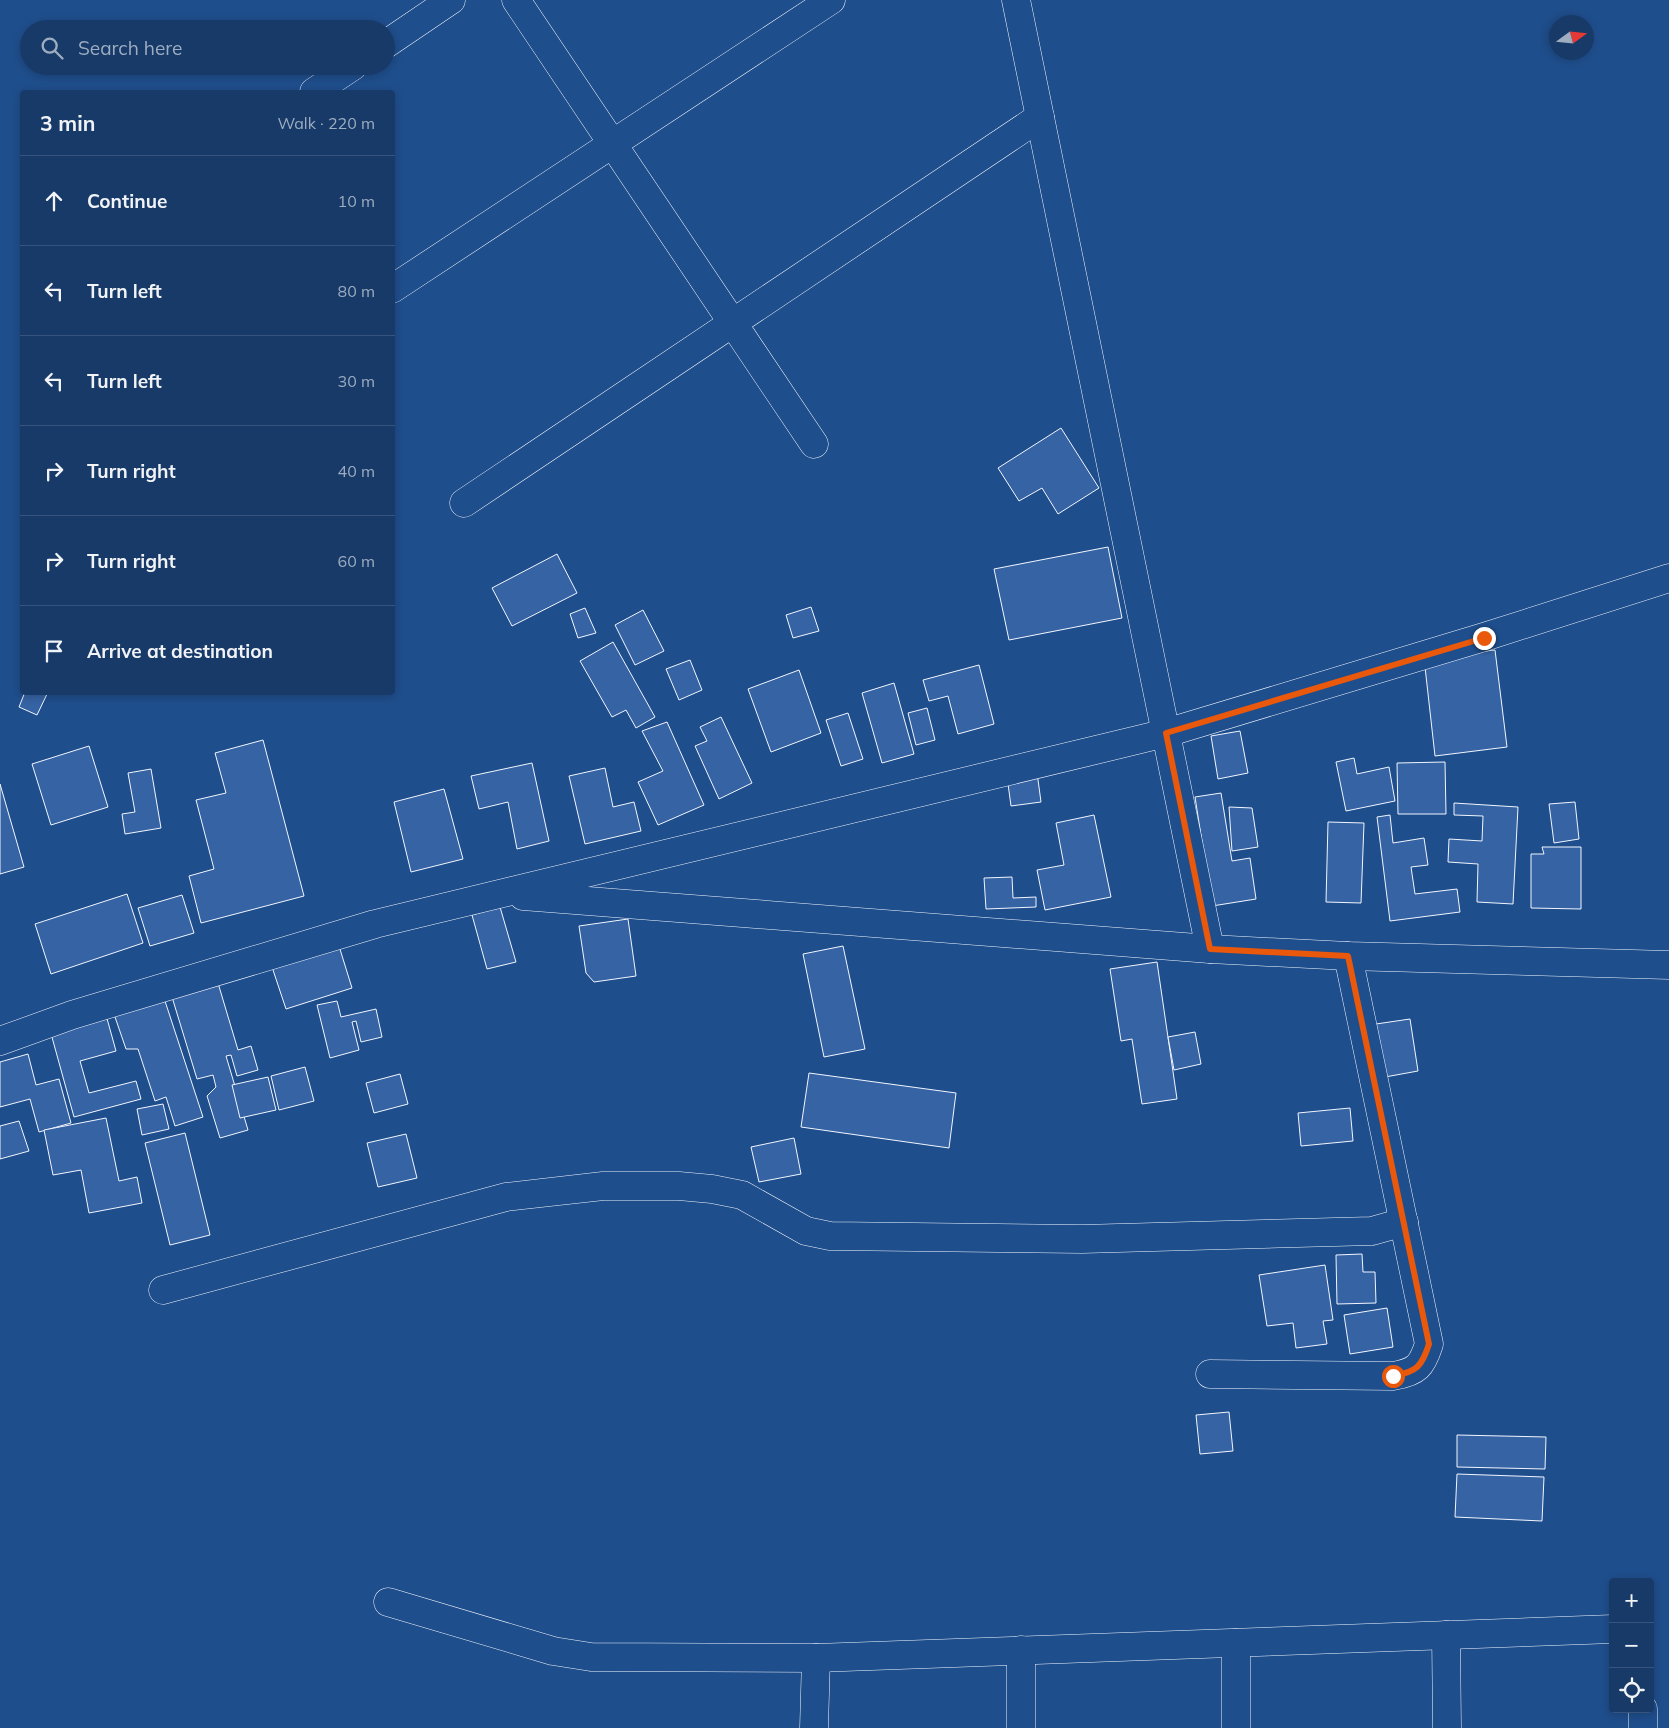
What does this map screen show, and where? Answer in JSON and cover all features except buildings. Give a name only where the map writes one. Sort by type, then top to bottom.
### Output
[{"type":"street","points":[[395,38],[451,0]]},
{"type":"street","points":[[516,0],[814,444]]},
{"type":"street","points":[[395,287],[831,0]]},
{"type":"street","points":[[1016,0],[1210,949]]},
{"type":"street","points":[[317,90],[340,75]]},
{"type":"street","points":[[464,503],[1040,117]]},
{"type":"street","points":[[0,1041],[72,1015],[374,924],[1166,733],[1484,638],[1669,578]]},
{"type":"street","points":[[497,894],[1210,949],[1348,956],[1669,965]]},
{"type":"street","points":[[1210,1374],[1393,1376],[1409,1373],[1423,1362],[1429,1344],[1348,956]]},
{"type":"street","points":[[163,1290],[506,1197],[603,1186],[680,1186],[712,1189],[742,1195],[806,1230],[830,1236],[1082,1239],[1372,1231],[1404,1222]]},
{"type":"street","points":[[388,1602],[553,1651],[591,1657],[816,1658],[1609,1629]]},
{"type":"street","points":[[1446,1635],[1447,1728]]},
{"type":"street","points":[[1236,1643],[1236,1728]]},
{"type":"street","points":[[1021,1650],[1021,1728]]},
{"type":"street","points":[[814,1728],[816,1658]]},
{"type":"street","points":[[1643,1713],[1643,1728]]},
{"type":"route","points":[[1393,1376],[1409,1373],[1423,1362],[1429,1344],[1348,956],[1210,949],[1166,733],[1484,638]]}]
